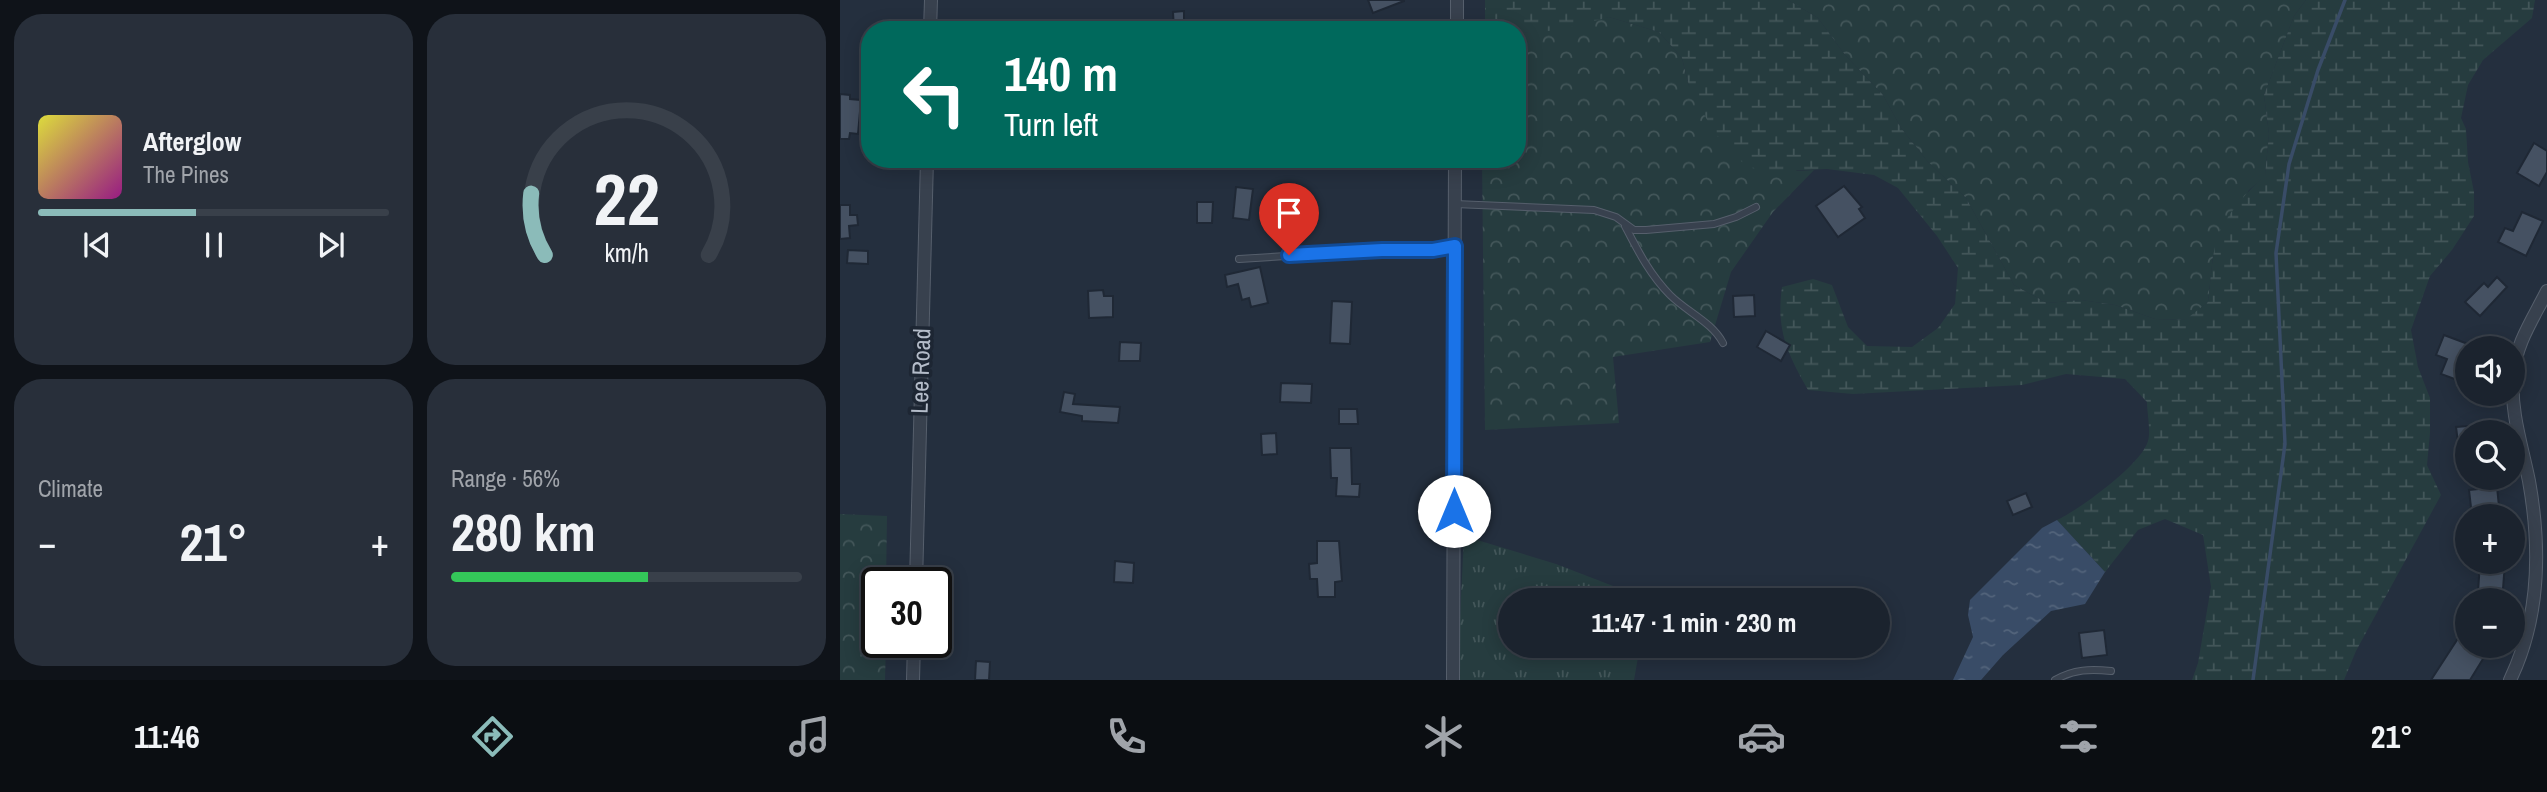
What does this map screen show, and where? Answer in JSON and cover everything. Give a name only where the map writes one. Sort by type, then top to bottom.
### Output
[{"type":"street","points":[[930,21],[931,0]]},
{"type":"street","points":[[1457,0],[1457,21]]},
{"type":"street","name":"Lee Road","points":[[916,567],[927,168]]},
{"type":"street","points":[[1453,680],[1455,168]]},
{"type":"street","points":[[2510,680],[2529,629],[2536,570],[2530,495],[2516,420],[2513,377],[2520,344],[2547,291]]},
{"type":"street","points":[[913,680],[914,658]]},
{"type":"lane","points":[[1455,204],[1594,210],[1616,217],[1634,230],[1714,224],[1736,218],[1756,207]]},
{"type":"lane","points":[[1623,223],[1657,281],[1673,298],[1718,333],[1723,343]]},
{"type":"lane","points":[[1239,259],[1382,250],[1433,250],[1455,246]]},
{"type":"lane","points":[[2055,680],[2083,669],[2112,671]]},
{"type":"green space","points":[[1485,0],[1788,0],[1818,18],[1845,55],[1883,95],[1901,128],[1928,162],[1966,198],[2014,285],[2047,303],[2081,300],[2115,305],[2155,319],[2185,320],[2208,302],[2214,252],[2221,228],[2238,204],[2265,175],[2269,134],[2264,95],[2294,16],[2306,0],[2535,0],[2532,18],[2483,60],[2468,85],[2461,118],[2466,129],[2468,162],[2474,192],[2474,216],[2452,250],[2430,276],[2411,330],[2418,367],[2430,398],[2427,465],[2441,495],[2356,651],[2344,680],[2192,680],[2198,663],[2211,587],[2203,535],[2165,519],[2138,530],[2105,572],[2057,520],[2094,497],[2122,473],[2143,451],[2148,441],[2147,402],[2125,379],[2066,374],[2022,385],[1853,394],[1808,390],[1785,341],[1781,316],[1782,287],[1813,279],[1832,285],[1848,327],[1867,346],[1912,347],[1938,328],[1955,304],[1958,268],[1937,236],[1898,188],[1874,175],[1827,169],[1762,172],[1742,162],[1713,131],[1689,86],[1682,58],[1659,32],[1609,17],[1560,30],[1526,33],[1526,21],[1485,21]]},
{"type":"green space","points":[[1788,0],[2306,0],[2294,16],[2264,95],[2269,134],[2265,176],[2249,190],[2213,256],[2208,302],[2186,320],[2155,319],[2115,305],[2081,300],[2047,303],[2014,285],[1966,198],[1928,162],[1901,128],[1883,95],[1845,55],[1818,18]]},
{"type":"green space","points":[[1609,17],[1659,32],[1682,58],[1689,86],[1797,171],[1814,170],[1773,212],[1731,272],[1710,342],[1613,357],[1619,423],[1485,430],[1482,168],[1526,168],[1526,32]]},
{"type":"green space","points":[[840,514],[887,516],[886,567],[861,567],[861,658],[886,658],[885,680],[840,680]]},
{"type":"green space","points":[[1464,536],[1556,564],[1618,588],[1498,588],[1498,658],[1638,658],[1634,680],[1457,680]]},
{"type":"water","points":[[2057,520],[2105,572],[2085,604],[2051,611],[2003,655],[1981,680],[1953,680],[1973,637],[1968,615],[1970,600],[2042,528]]},
{"type":"building","points":[[1368,0],[1404,0],[1404,1],[1373,13]]},
{"type":"building","points":[[1184,11],[1184,21],[1174,21],[1173,12]]},
{"type":"building","points":[[840,94],[861,100],[858,134],[850,133],[849,139],[840,139]]},
{"type":"building","points":[[2534,143],[2547,151],[2547,172],[2539,186],[2517,173]]},
{"type":"building","points":[[1844,186],[1862,207],[1859,209],[1865,218],[1838,237],[1816,206]]},
{"type":"building","points":[[1236,187],[1253,189],[1249,220],[1233,218]]},
{"type":"building","points":[[1197,202],[1213,202],[1212,223],[1197,223]]},
{"type":"building","points":[[840,205],[850,205],[850,215],[857,215],[858,225],[849,226],[850,238],[840,239]]},
{"type":"building","points":[[2522,212],[2543,221],[2526,256],[2498,242],[2505,228],[2513,231]]},
{"type":"building","points":[[848,250],[868,251],[868,264],[847,263]]},
{"type":"building","points":[[1260,267],[1268,303],[1251,307],[1249,298],[1242,300],[1238,284],[1227,287],[1225,275]]},
{"type":"building","points":[[2497,277],[2507,287],[2480,316],[2465,302],[2484,283],[2488,287]]},
{"type":"building","points":[[1103,290],[1104,296],[1113,296],[1113,317],[1089,318],[1088,291]]},
{"type":"building","points":[[1754,295],[1755,316],[1734,317],[1733,296]]},
{"type":"building","points":[[1332,301],[1352,302],[1350,344],[1330,343]]},
{"type":"building","points":[[1766,331],[1790,345],[1781,361],[1757,347]]},
{"type":"building","points":[[2444,335],[2455,339],[2455,379],[2441,374],[2447,359],[2436,355]]},
{"type":"building","points":[[1120,342],[1141,343],[1140,361],[1119,361]]},
{"type":"building","points":[[1281,383],[1312,384],[1311,403],[1280,402]]},
{"type":"building","points":[[1064,392],[1075,394],[1073,404],[1120,407],[1118,423],[1082,421],[1082,416],[1060,412]]},
{"type":"building","points":[[1339,409],[1357,409],[1358,424],[1339,424]]},
{"type":"building","points":[[1276,433],[1277,454],[1262,455],[1261,434]]},
{"type":"building","points":[[1330,448],[1351,448],[1352,484],[1360,484],[1359,497],[1336,496],[1337,478],[1331,478]]},
{"type":"building","points":[[2469,490],[2497,490],[2499,504],[2471,504]]},
{"type":"building","points":[[2026,493],[2032,507],[2013,515],[2007,501]]},
{"type":"building","points":[[1317,541],[1339,541],[1342,581],[1335,582],[1335,597],[1318,597],[1317,579],[1310,579],[1309,564],[1317,563]]},
{"type":"building","points":[[1115,561],[1134,563],[1133,583],[1114,582]]},
{"type":"building","points":[[2479,574],[2504,574],[2503,588],[2478,588]]},
{"type":"building","points":[[2104,630],[2107,655],[2082,658],[2079,633]]},
{"type":"building","points":[[2455,643],[2455,658],[2484,658],[2470,680],[2431,680]]},
{"type":"building","points":[[976,661],[990,662],[989,680],[975,680]]},
{"type":"waterway","points":[[2253,680],[2285,444],[2276,253],[2289,164],[2318,70],[2345,0]]},
{"type":"route","points":[[1289,255],[1433,250],[1455,246],[1454,511]]}]
